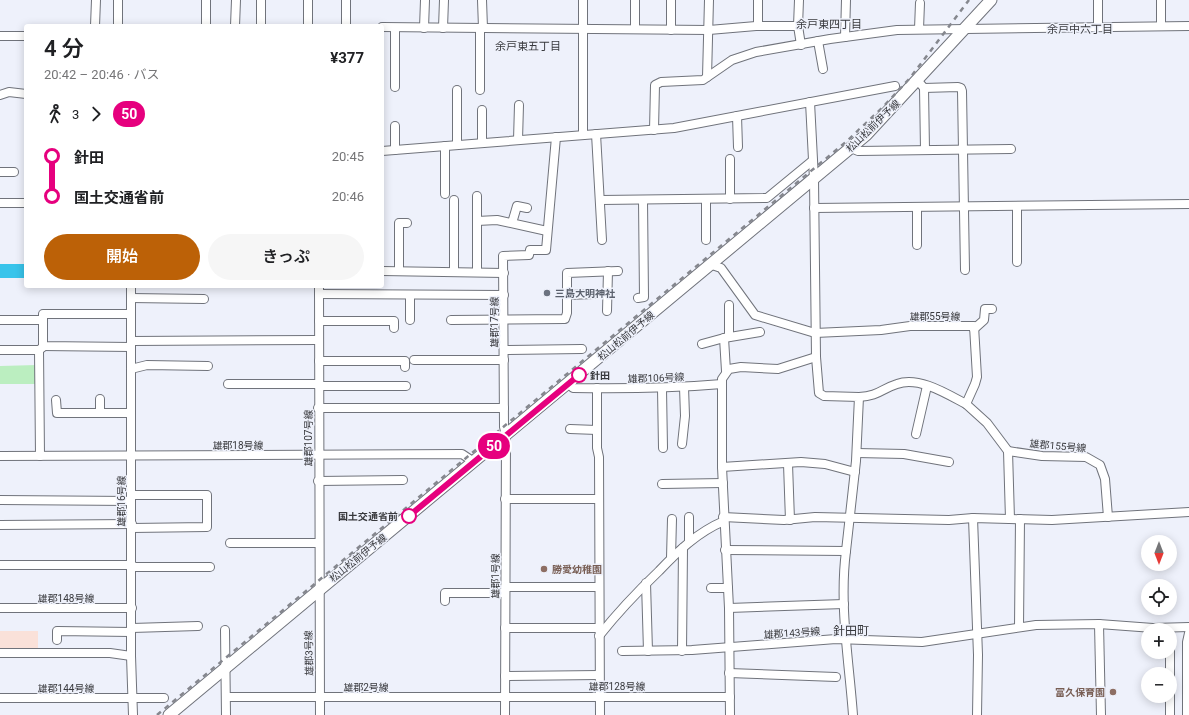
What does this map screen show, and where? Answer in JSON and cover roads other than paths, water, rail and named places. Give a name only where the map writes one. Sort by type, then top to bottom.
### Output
[{"type":"main road","name":"松山松前伊予線","points":[[169,715],[569,384],[866,135],[921,84],[966,28],[992,0]]},
{"type":"street","points":[[95,24],[96,0]]},
{"type":"street","points":[[118,0],[118,24]]},
{"type":"street","points":[[206,0],[206,24]]},
{"type":"street","points":[[235,24],[236,0]]},
{"type":"street","points":[[261,0],[261,24]]},
{"type":"street","points":[[308,0],[308,24]]},
{"type":"street","points":[[346,0],[346,24]]},
{"type":"street","points":[[424,28],[425,0]]},
{"type":"street","points":[[443,28],[444,0]]},
{"type":"street","points":[[480,90],[482,0]]},
{"type":"street","points":[[583,0],[583,135]]},
{"type":"street","points":[[635,0],[635,29]]},
{"type":"street","points":[[671,0],[671,30]]},
{"type":"street","points":[[707,77],[709,0]]},
{"type":"street","points":[[758,0],[758,26]]},
{"type":"street","points":[[799,0],[798,26],[800,45]]},
{"type":"street","points":[[845,37],[846,0]]},
{"type":"street","points":[[1098,0],[1098,27]]},
{"type":"street","points":[[1161,0],[1161,26]]},
{"type":"street","points":[[919,29],[920,2]]},
{"type":"street","points":[[384,27],[709,30],[758,26],[798,26]]},
{"type":"street","points":[[654,130],[655,84],[660,82],[697,81],[707,77],[738,57],[765,50],[880,31],[966,28],[1189,26]]},
{"type":"street","points":[[395,28],[395,87]]},
{"type":"street","points":[[0,36],[24,36]]},
{"type":"street","points":[[818,41],[823,69]]},
{"type":"street","points":[[925,150],[921,84],[961,88],[965,270]]},
{"type":"street","points":[[384,151],[674,128],[895,86]]},
{"type":"street","points":[[457,90],[457,145]]},
{"type":"street","points":[[0,95],[9,92],[24,94]]},
{"type":"street","points":[[810,102],[814,179],[815,333],[820,394],[830,397],[859,397],[877,395],[899,383],[913,382],[927,386],[966,404],[987,423],[1008,451],[1010,519]]},
{"type":"street","points":[[518,140],[519,105]]},
{"type":"street","points":[[482,110],[482,143]]},
{"type":"street","points":[[736,116],[738,148]]},
{"type":"street","points":[[394,126],[395,150]]},
{"type":"street","points":[[596,134],[601,200],[602,240]]},
{"type":"street","points":[[477,220],[497,220],[547,231],[556,137]]},
{"type":"street","points":[[445,146],[445,194]]},
{"type":"street","points":[[851,148],[858,151],[1011,149]]},
{"type":"street","points":[[730,159],[730,199]]},
{"type":"street","points":[[601,200],[767,198],[812,161]]},
{"type":"street","points":[[0,172],[14,172]]},
{"type":"street","points":[[477,272],[478,196]]},
{"type":"street","points":[[706,199],[706,240]]},
{"type":"street","points":[[454,200],[454,272]]},
{"type":"street","points":[[638,298],[644,298],[643,200]]},
{"type":"street","points":[[0,202],[24,202]]},
{"type":"street","points":[[814,208],[964,208],[1189,204]]},
{"type":"street","points":[[512,223],[517,206],[527,208]]},
{"type":"street","points":[[1017,206],[1017,262]]},
{"type":"street","points":[[917,208],[917,245]]},
{"type":"street","points":[[399,271],[399,223],[406,223]]},
{"type":"street","name":"雄郡17号線","points":[[506,436],[504,408],[503,256],[529,255],[530,250],[546,250],[547,231]]},
{"type":"street","name":"雄郡55号線","points":[[712,265],[721,268],[755,315],[815,333],[933,325],[974,326],[974,329]]},
{"type":"street","points":[[384,271],[504,273]]},
{"type":"street","points":[[608,271],[609,306]]},
{"type":"street","points":[[451,320],[564,319],[567,318],[568,313],[567,273],[618,271]]},
{"type":"street","name":"雄郡16号線","points":[[131,288],[131,656],[133,715]]},
{"type":"street","points":[[319,290],[410,296],[504,295]]},
{"type":"street","name":"雄郡107号線","points":[[319,290],[319,590]]},
{"type":"street","points":[[567,295],[594,294]]},
{"type":"street","points":[[410,296],[410,320]]},
{"type":"street","points":[[131,298],[204,299]]},
{"type":"street","points":[[729,305],[726,371],[722,384],[722,483],[729,608],[730,715]]},
{"type":"street","points":[[966,404],[976,384],[974,329],[984,320],[985,309],[992,309]]},
{"type":"street","points":[[40,456],[41,348],[43,314],[131,314]]},
{"type":"street","points":[[0,320],[43,320]]},
{"type":"street","points":[[319,321],[394,321],[394,328]]},
{"type":"street","points":[[702,344],[727,337],[760,332]]},
{"type":"street","points":[[0,350],[131,344],[319,340]]},
{"type":"street","points":[[504,350],[582,348]]},
{"type":"street","points":[[726,371],[734,368],[778,369],[816,357]]},
{"type":"street","points":[[414,360],[435,364],[504,360]]},
{"type":"street","points":[[319,361],[405,361],[405,367]]},
{"type":"street","points":[[131,369],[147,365],[206,367]]},
{"type":"street","points":[[228,384],[319,385],[390,390],[406,386]]},
{"type":"street","name":"雄郡106号線","points":[[569,384],[573,388],[662,389],[722,384]]},
{"type":"street","points":[[916,434],[927,386]]},
{"type":"street","points":[[682,444],[685,416],[684,387]]},
{"type":"street","points":[[597,388],[597,448],[599,457],[600,715]]},
{"type":"street","points":[[662,389],[660,418],[664,448]]},
{"type":"street","points":[[854,715],[846,640],[844,567],[857,453],[859,397]]},
{"type":"street","points":[[100,398],[100,413]]},
{"type":"street","points":[[56,400],[57,413],[131,413]]},
{"type":"street","points":[[318,408],[360,412],[504,408]]},
{"type":"street","points":[[570,429],[597,430]]},
{"type":"street","name":"雄郡1号線","points":[[505,715],[506,436]]},
{"type":"street","name":"雄郡155号線","points":[[1008,451],[1042,456],[1086,457],[1100,465],[1105,479],[1108,517]]},
{"type":"street","points":[[857,453],[904,454],[949,462]]},
{"type":"street","name":"雄郡18号線","points":[[0,456],[462,454],[474,462]]},
{"type":"street","points":[[722,466],[821,463],[855,472]]},
{"type":"street","points":[[788,464],[790,520]]},
{"type":"street","points":[[318,481],[402,480]]},
{"type":"street","points":[[662,484],[722,483]]},
{"type":"street","points":[[0,500],[207,495],[207,527],[51,524],[0,525]]},
{"type":"street","points":[[505,499],[599,499]]},
{"type":"street","points":[[599,632],[626,602],[671,558],[713,525],[724,519],[790,520],[814,517],[949,520],[973,518],[1081,519],[1189,512]]},
{"type":"street","points":[[682,650],[686,545],[689,517]]},
{"type":"street","points":[[973,518],[978,655],[977,715]]},
{"type":"street","points":[[671,558],[672,519]]},
{"type":"street","points":[[1019,627],[1020,519]]},
{"type":"street","points":[[51,524],[51,533]]},
{"type":"street","points":[[232,545],[279,546],[318,543]]},
{"type":"street","points":[[725,550],[846,551]]},
{"type":"street","points":[[0,565],[210,567]]},
{"type":"street","points":[[646,583],[648,651]]},
{"type":"street","points":[[445,601],[445,593],[474,589],[505,590],[599,587]]},
{"type":"street","points":[[711,588],[728,588]]},
{"type":"street","name":"雄郡3号線","points":[[319,590],[320,715]]},
{"type":"street","points":[[729,608],[844,604]]},
{"type":"street","name":"雄郡148号線","points":[[0,608],[132,608]]},
{"type":"street","points":[[1099,624],[1101,715]]},
{"type":"street","name":"雄郡143号線","points":[[622,651],[682,650],[846,640],[922,642],[1036,625],[1099,624],[1141,627]]},
{"type":"street","points":[[57,640],[57,631],[131,630],[198,626]]},
{"type":"street","name":"雄郡143号線","points":[[1177,628],[1189,627]]},
{"type":"street","points":[[505,628],[599,632]]},
{"type":"street","points":[[225,630],[226,715]]},
{"type":"street","points":[[1187,715],[1187,642],[1189,633]]},
{"type":"street","points":[[0,653],[110,653],[131,656]]},
{"type":"street","points":[[1170,659],[1170,715]]},
{"type":"street","points":[[729,673],[836,678]]},
{"type":"street","points":[[505,676],[599,676]]},
{"type":"street","name":"雄郡2号線","points":[[226,697],[505,696]]},
{"type":"street","name":"雄郡128号線","points":[[505,696],[730,697]]},
{"type":"street","name":"雄郡144号線","points":[[0,698],[164,698]]},
{"type":"waterway","points":[[0,271],[24,271]]},
{"type":"railway","points":[[157,715],[847,141],[883,107],[910,78],[969,0]]},
{"type":"place","name":"三島大明神社","points":[[547,293]]},
{"type":"place","name":"針田","points":[[579,375]]},
{"type":"place","name":"国土交通省前","points":[[409,516]]},
{"type":"place","name":"勝愛幼稚園","points":[[544,569]]},
{"type":"place","name":"富久保育園","points":[[1113,692]]},
{"type":"district","name":"余戸東四丁目","points":[[829,24]]},
{"type":"district","name":"余戸中六丁目","points":[[1080,29]]},
{"type":"district","name":"余戸東五丁目","points":[[528,46]]},
{"type":"district","name":"針田町","points":[[851,631]]}]
